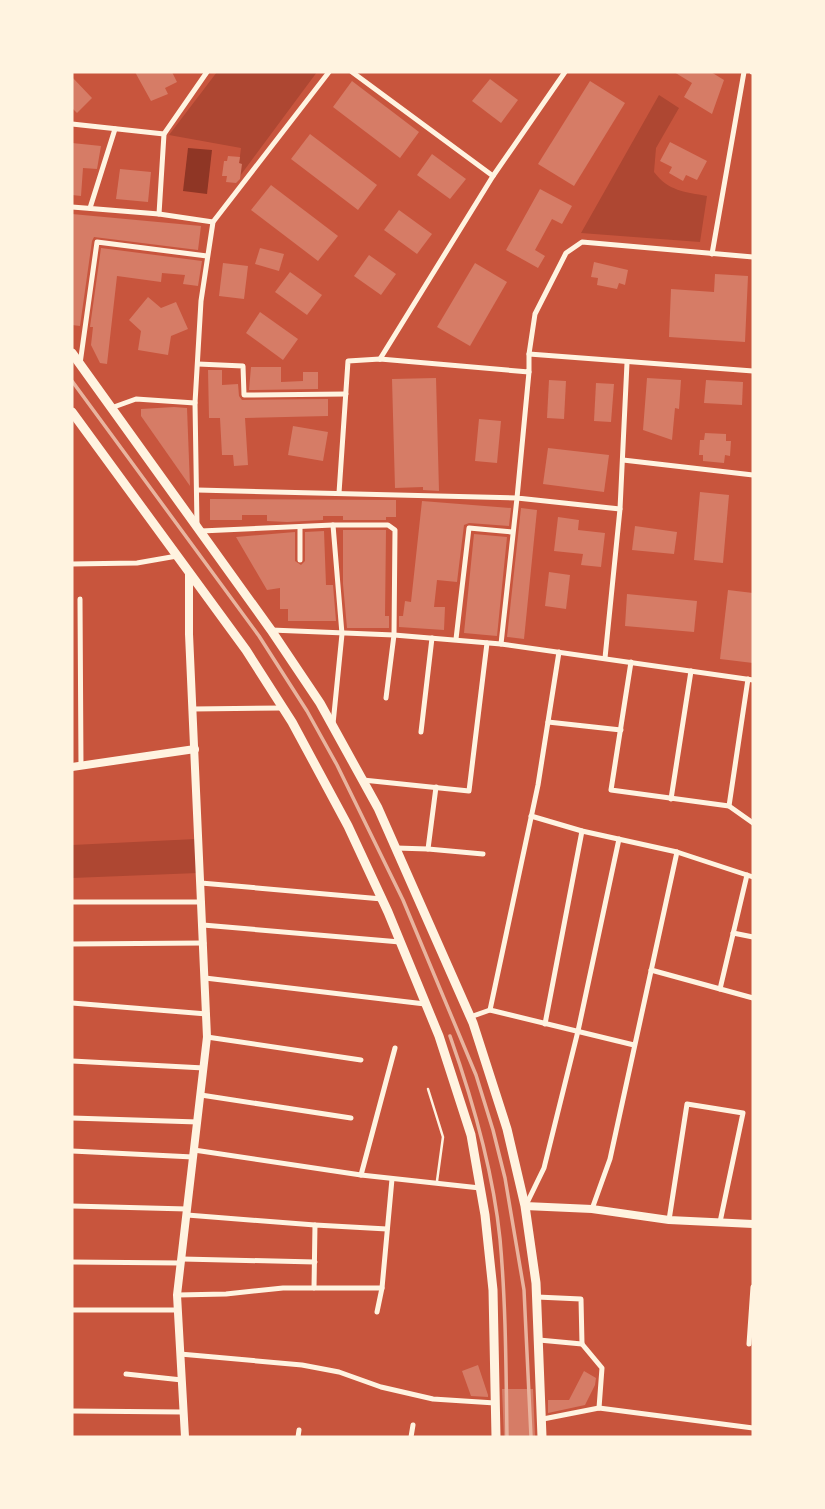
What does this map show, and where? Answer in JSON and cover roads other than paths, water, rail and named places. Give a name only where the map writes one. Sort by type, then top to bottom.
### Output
[{"type":"main road","points":[[72,354],[271,630],[333,725],[396,848],[470,1017],[508,1129],[526,1206],[537,1297],[542,1437]]},
{"type":"main road","points":[[72,412],[246,650],[283,708],[348,826],[382,899],[439,1036],[471,1135],[480,1188],[493,1290],[496,1437]]},
{"type":"main road","points":[[185,1437],[177,1295],[207,1037],[189,573]]},
{"type":"main road","points":[[76,766],[195,749]]},
{"type":"main road","points":[[526,1206],[592,1209],[669,1220],[753,1224]]},
{"type":"street","points":[[159,214],[164,134],[207,72]]},
{"type":"street","points":[[329,72],[213,222],[201,301],[195,403],[199,529],[333,525],[388,526],[395,530],[394,635],[386,698]]},
{"type":"street","points":[[352,72],[493,176]]},
{"type":"street","points":[[380,359],[493,176],[565,72]]},
{"type":"street","points":[[712,254],[744,72]]},
{"type":"street","points":[[72,124],[164,134]]},
{"type":"street","points":[[90,208],[116,129]]},
{"type":"street","points":[[72,207],[159,214],[213,222]]},
{"type":"street","points":[[80,365],[97,242],[207,256]]},
{"type":"street","points":[[501,644],[535,314],[566,253],[582,242],[753,257]]},
{"type":"street","points":[[529,354],[753,371]]},
{"type":"street","points":[[339,493],[348,361],[380,359],[529,372]]},
{"type":"street","points":[[605,658],[620,509],[627,363]]},
{"type":"street","points":[[198,364],[243,366],[244,395],[346,394]]},
{"type":"street","points":[[111,408],[136,399],[195,403]]},
{"type":"street","points":[[623,460],[753,475]]},
{"type":"street","points":[[197,490],[517,498],[620,509]]},
{"type":"street","points":[[333,525],[342,634],[333,725]]},
{"type":"street","points":[[300,528],[300,560]]},
{"type":"street","points":[[456,639],[469,528],[512,531]]},
{"type":"street","points":[[72,564],[138,563],[177,556]]},
{"type":"street","points":[[76,766],[80,599]]},
{"type":"street","points":[[271,630],[456,639],[750,680],[729,806]]},
{"type":"street","points":[[421,732],[432,638]]},
{"type":"street","points":[[362,780],[469,791],[486,643]]},
{"type":"street","points":[[489,1010],[531,816],[559,652]]},
{"type":"street","points":[[631,662],[611,790],[729,806],[753,823]]},
{"type":"street","points":[[671,799],[691,671]]},
{"type":"street","points":[[193,709],[283,708]]},
{"type":"street","points":[[548,722],[621,730]]},
{"type":"street","points":[[428,849],[436,787]]},
{"type":"street","points":[[531,816],[582,831],[677,852],[750,876],[720,989]]},
{"type":"street","points":[[545,1024],[582,831]]},
{"type":"street","points":[[526,1206],[544,1168],[578,1031],[620,839]]},
{"type":"street","points":[[396,848],[483,854]]},
{"type":"street","points":[[592,1209],[610,1158],[677,852]]},
{"type":"street","points":[[201,883],[382,899]]},
{"type":"street","points":[[72,902],[202,902]]},
{"type":"street","points":[[203,925],[400,942]]},
{"type":"street","points":[[733,933],[753,937]]},
{"type":"street","points":[[72,944],[204,943]]},
{"type":"street","points":[[651,970],[753,998]]},
{"type":"street","points":[[205,978],[425,1004]]},
{"type":"street","points":[[72,1003],[206,1014]]},
{"type":"street","points":[[470,1017],[489,1010],[634,1045]]},
{"type":"street","points":[[207,1037],[361,1060]]},
{"type":"street","points":[[361,1175],[394,1048]]},
{"type":"street","points":[[72,1061],[204,1068]]},
{"type":"street","points":[[201,1095],[351,1118]]},
{"type":"street","points":[[669,1220],[687,1104],[743,1113],[720,1222]]},
{"type":"street","points":[[72,1118],[198,1122]]},
{"type":"street","points":[[72,1151],[194,1154],[480,1188]]},
{"type":"street","points":[[377,1312],[382,1288],[392,1179]]},
{"type":"street","points":[[72,1206],[187,1212],[315,1225],[387,1229]]},
{"type":"street","points":[[314,1288],[315,1225]]},
{"type":"street","points":[[72,1262],[314,1262]]},
{"type":"street","points":[[749,1344],[753,1287]]},
{"type":"street","points":[[177,1295],[226,1294],[283,1288],[382,1288]]},
{"type":"street","points":[[537,1297],[581,1298],[582,1344],[602,1368],[599,1408]]},
{"type":"street","points":[[72,1310],[178,1310]]},
{"type":"street","points":[[539,1340],[582,1344]]},
{"type":"street","points":[[180,1354],[302,1365],[339,1372],[381,1387],[433,1399],[495,1403]]},
{"type":"street","points":[[126,1374],[181,1380]]},
{"type":"street","points":[[543,1419],[599,1408],[753,1428]]},
{"type":"street","points":[[72,1411],[183,1412]]},
{"type":"street","points":[[411,1437],[413,1425]]},
{"type":"lane","points":[[428,1088],[443,1137],[436,1184]]},
{"type":"railway","points":[[72,381],[259,636],[307,711],[337,765],[403,900],[476,1075],[505,1178],[524,1290],[531,1437]]},
{"type":"railway","points":[[450,1036],[481,1136],[497,1213],[503,1288],[507,1437]]}]
